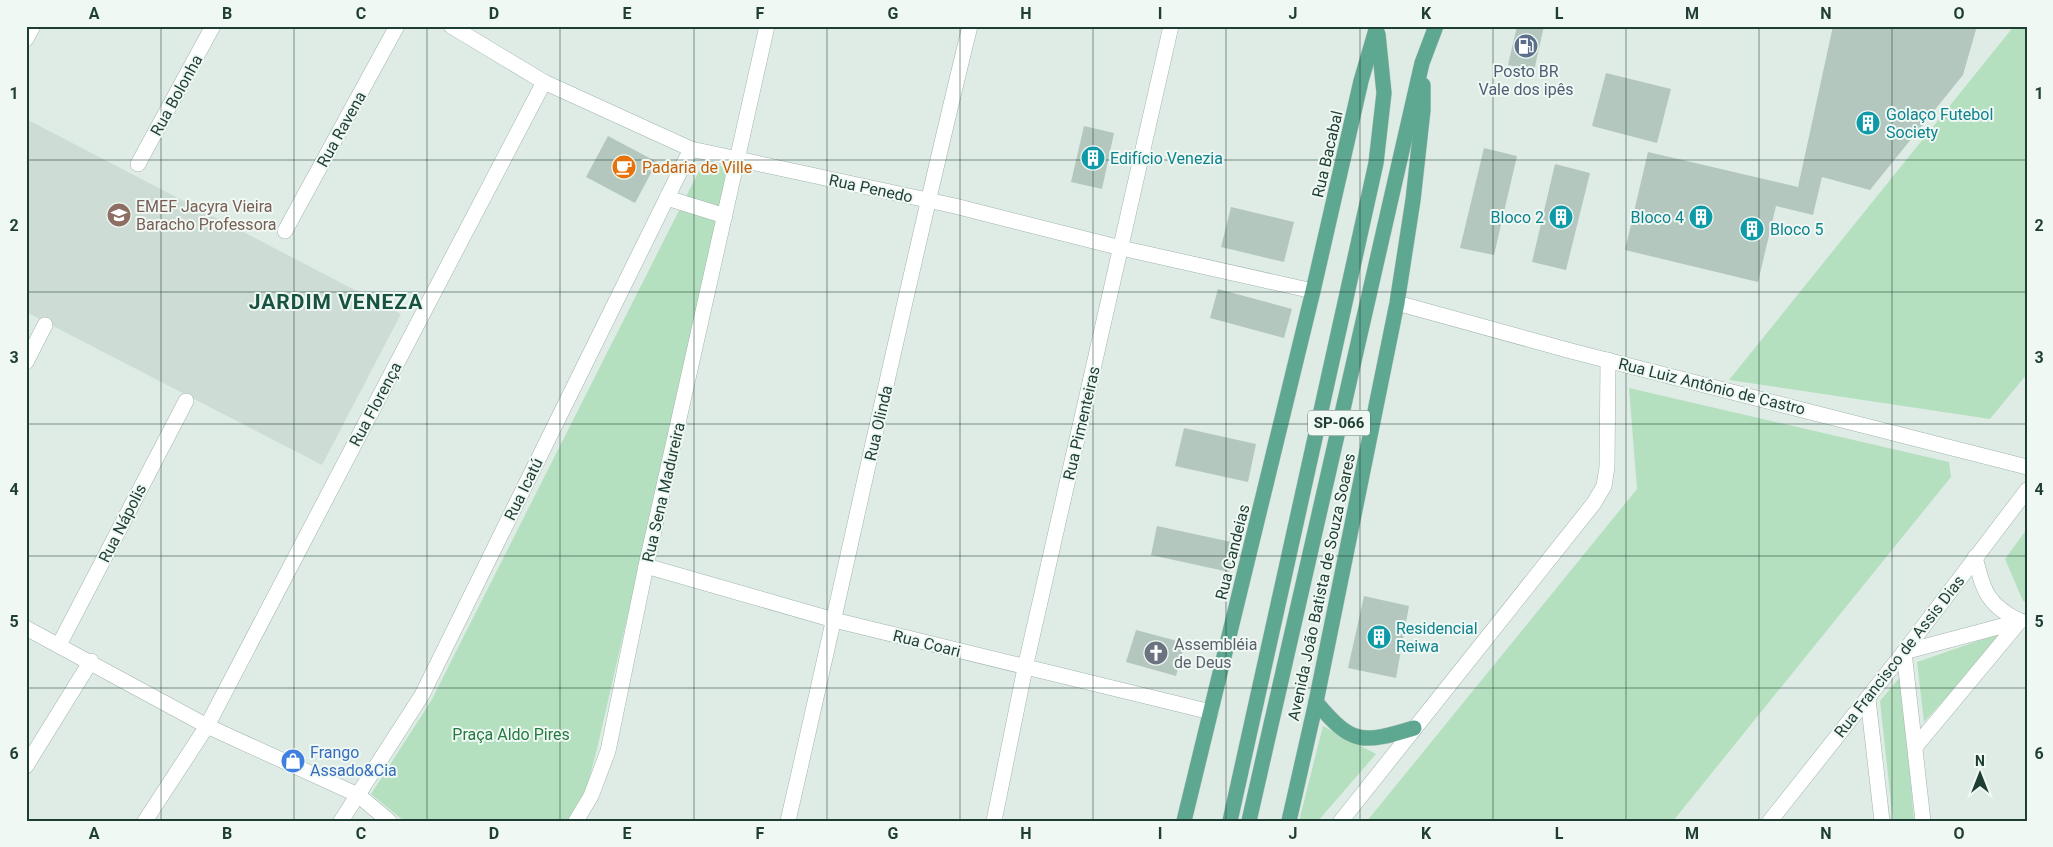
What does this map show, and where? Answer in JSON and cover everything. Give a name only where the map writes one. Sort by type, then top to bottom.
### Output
[{"type":"main road","name":"Rua Bacabal","points":[[1313,291],[1361,81],[1377,26]]},
{"type":"main road","name":"SP-066","points":[[1230,821],[1376,163],[1384,93],[1377,26]]},
{"type":"main road","name":"SP-066","points":[[1249,821],[1422,63],[1436,26]]},
{"type":"main road","name":"Avenida João Batista de Souza Soares","points":[[1288,821],[1316,702],[1398,303],[1413,200],[1423,110],[1422,63]]},
{"type":"main road","name":"Rua Candeias","points":[[1184,821],[1313,291]]},
{"type":"main road","points":[[1316,702],[1332,722],[1344,732],[1367,740],[1414,728]]},
{"type":"street","points":[[26,39],[33,26]]},
{"type":"street","name":"Rua Bolonha","points":[[138,164],[213,26]]},
{"type":"street","name":"Rua Ravena","points":[[285,231],[397,26]]},
{"type":"street","name":"Rua Penedo","points":[[451,26],[544,82],[691,149],[928,200],[1121,248],[1313,291]]},
{"type":"street","name":"Rua Sena Madureira","points":[[576,821],[591,796],[608,751],[646,566],[767,26]]},
{"type":"street","name":"Rua Olinda","points":[[788,821],[928,200],[970,26]]},
{"type":"street","name":"Rua Pimenteiras","points":[[994,821],[1025,668],[1171,26]]},
{"type":"street","name":"Rua Florença","points":[[145,821],[206,726],[544,82]]},
{"type":"street","name":"Rua Icatú","points":[[341,821],[422,695],[691,149]]},
{"type":"street","points":[[667,198],[725,216]]},
{"type":"street","name":"Rua Luiz Antônio de Castro","points":[[1398,303],[1608,360],[2027,467]]},
{"type":"street","points":[[26,362],[45,325]]},
{"type":"street","points":[[1341,821],[1594,503],[1604,486],[1608,449],[1608,360]]},
{"type":"street","name":"Rua Nápolis","points":[[59,645],[186,401]]},
{"type":"street","name":"Rua Francisco de Assis Dias","points":[[1770,821],[1868,699],[2027,490]]},
{"type":"street","points":[[1975,557],[1983,588],[1995,605],[2023,620]]},
{"type":"street","name":"Rua Coari","points":[[646,566],[834,620],[1211,712]]},
{"type":"street","points":[[1923,821],[1904,652],[2023,620]]},
{"type":"street","points":[[1916,746],[2023,620]]},
{"type":"street","points":[[26,628],[91,661],[206,726],[358,795],[389,821]]},
{"type":"street","points":[[26,766],[91,661]]},
{"type":"street","points":[[1868,699],[1882,821]]},
{"type":"shaded area","name":"EMEF Jacyra Vieira Baracho Professora","points":[[26,119],[401,314],[322,465],[26,312]]},
{"type":"green space","points":[[2014,26],[2027,26],[2027,374],[1990,419],[1729,380]]},
{"type":"green space","name":"Praça Aldo Pires","points":[[703,163],[730,168],[585,795],[568,821],[404,821],[371,794],[431,701]]},
{"type":"green space","points":[[1629,388],[1949,462],[1951,477],[1673,821],[1367,821],[1637,489]]},
{"type":"green space","points":[[2027,529],[2027,602],[2023,601],[2005,559]]},
{"type":"green space","points":[[2007,631],[1924,722],[1917,662]]},
{"type":"green space","points":[[1901,676],[1914,821],[1893,821],[1880,701]]},
{"type":"green space","points":[[1323,726],[1376,754],[1318,821],[1299,821]]},
{"type":"building","name":"Posto BR Vale dos ipês","points":[[1517,26],[1544,26],[1534,71],[1508,65]]},
{"type":"building","points":[[1833,26],[1977,26],[1963,75],[1870,190],[1822,177],[1813,215],[1776,206],[1758,282],[1625,250],[1648,152],[1798,187]]},
{"type":"building","points":[[1606,73],[1671,89],[1657,143],[1592,126]]},
{"type":"building","name":"Edifício Venezia","points":[[1084,126],[1114,133],[1102,189],[1071,182]]},
{"type":"building","points":[[608,136],[657,162],[635,203],[586,177]]},
{"type":"building","points":[[1484,148],[1517,156],[1494,255],[1460,248]]},
{"type":"building","name":"Bloco 2","points":[[1555,164],[1590,173],[1566,270],[1532,262]]},
{"type":"building","points":[[1231,207],[1294,222],[1284,262],[1221,247]]},
{"type":"building","points":[[1218,289],[1292,309],[1284,338],[1210,318]]},
{"type":"building","points":[[1184,428],[1256,444],[1248,482],[1175,466]]},
{"type":"building","points":[[1157,526],[1236,543],[1229,572],[1151,555]]},
{"type":"building","name":"Residencial Reiwa","points":[[1364,596],[1409,606],[1396,678],[1348,668]]},
{"type":"building","name":"Assembléia de Deus","points":[[1136,630],[1185,643],[1176,676],[1126,662]]},
{"type":"place","name":"Posto BR Vale dos ipês","points":[[1526,46]]},
{"type":"place","name":"Golaço Futebol Society","points":[[1868,123]]},
{"type":"place","name":"Edifício Venezia","points":[[1093,158]]},
{"type":"place","name":"Padaria de Ville","points":[[624,167]]},
{"type":"place","name":"EMEF Jacyra Vieira Baracho Professora","points":[[119,215]]},
{"type":"place","name":"Bloco 2","points":[[1561,217]]},
{"type":"place","name":"Bloco 4","points":[[1701,217]]},
{"type":"place","name":"Bloco 5","points":[[1752,229]]},
{"type":"place","name":"Residencial Reiwa","points":[[1379,637]]},
{"type":"place","name":"Assembléia de Deus","points":[[1156,653]]},
{"type":"place","name":"Frango Assado&Cia","points":[[293,761]]},
{"type":"district","name":"JARDIM VENEZA","points":[[336,302]]}]
